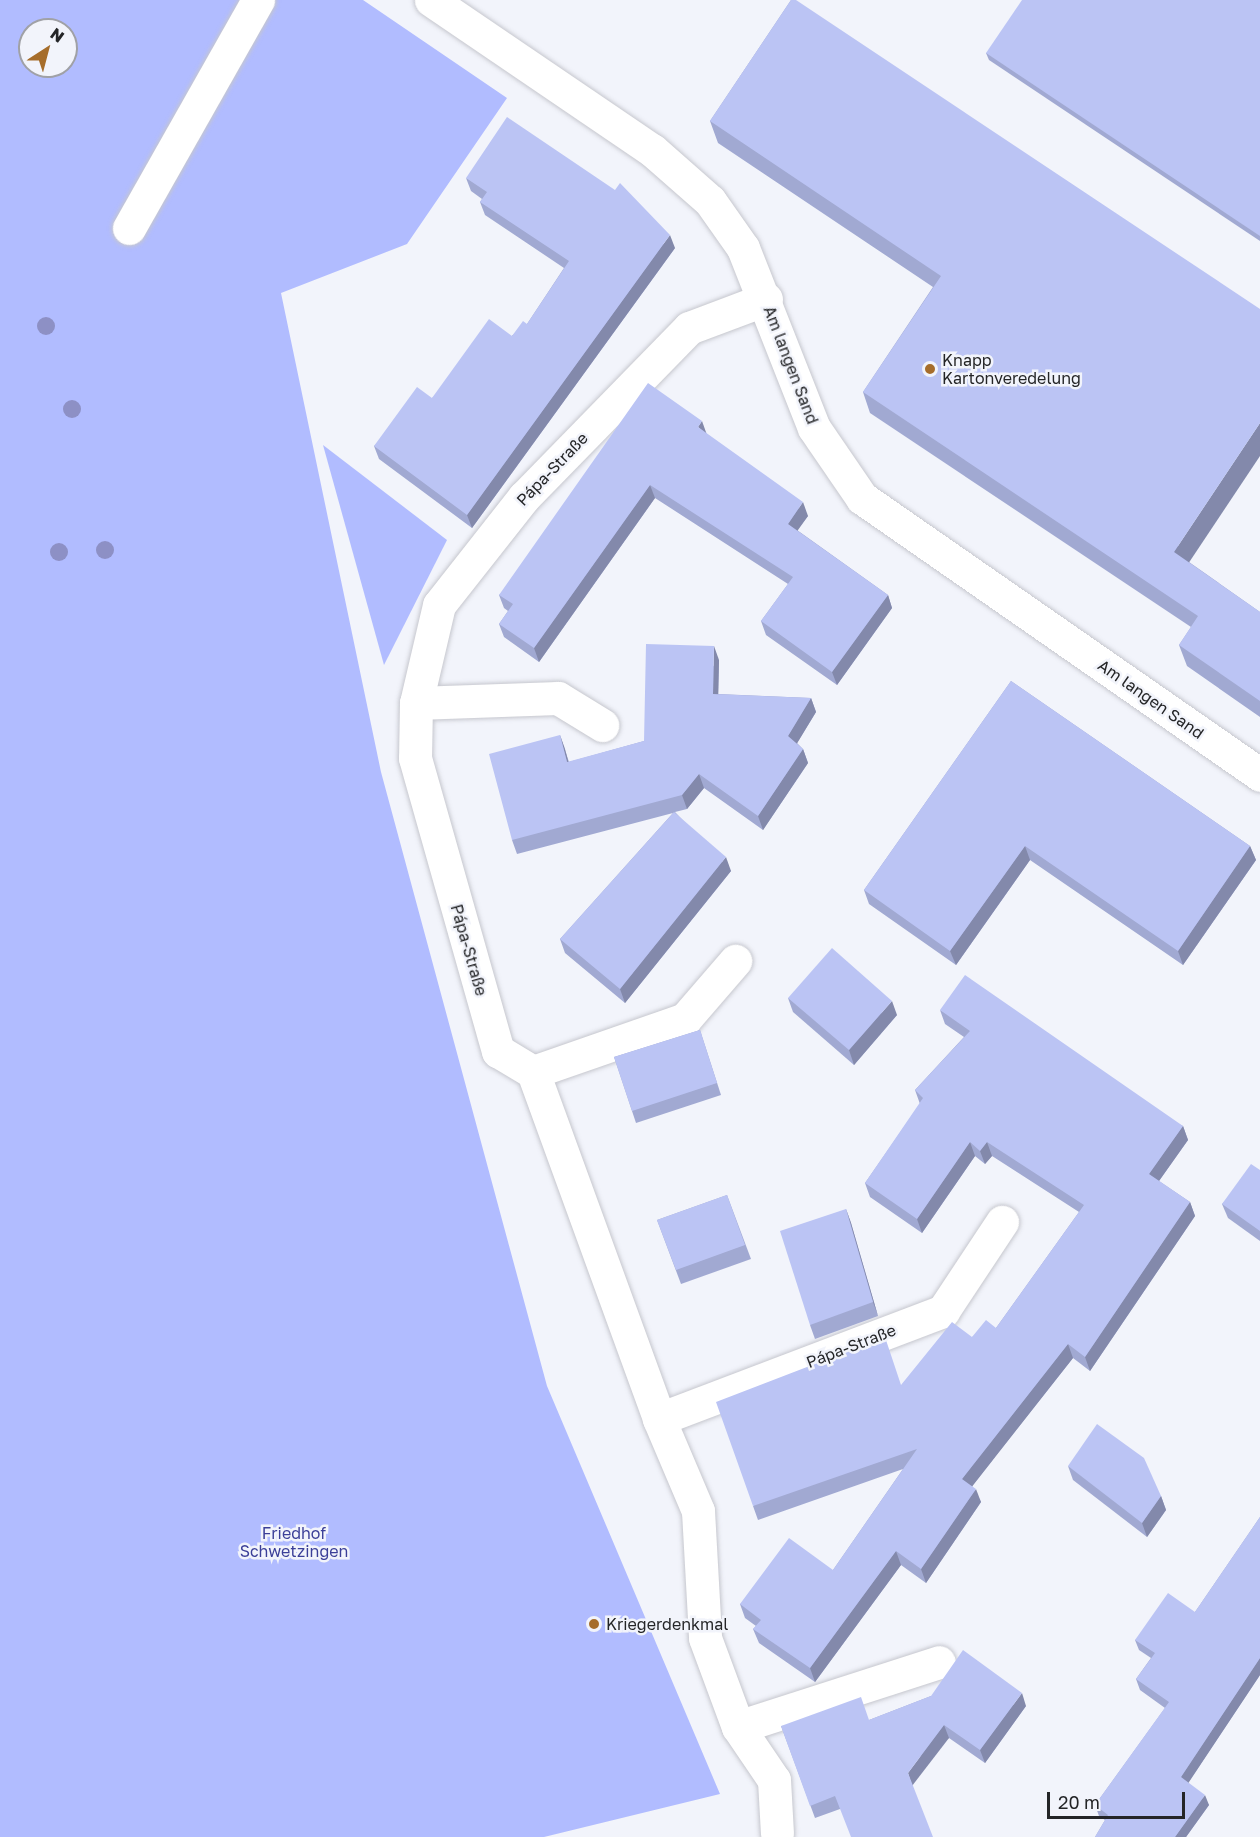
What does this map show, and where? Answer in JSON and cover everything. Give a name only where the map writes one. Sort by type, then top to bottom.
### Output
[{"type":"street","points":[[129,228],[258,0]]},
{"type":"street","name":"Am langen Sand","points":[[431,0],[652,150],[710,201],[743,248],[766,299],[814,428],[862,498],[1260,775]]},
{"type":"street","name":"Pápa-Straße","points":[[533,1072],[498,1051],[415,758],[416,703],[439,605],[524,497],[689,328],[766,299]]},
{"type":"street","points":[[416,703],[558,698],[602,725]]},
{"type":"street","points":[[735,961],[685,1019],[533,1072],[659,1419],[698,1511],[705,1638],[738,1727],[774,1780],[772,1836]]},
{"type":"street","name":"Pápa-Straße","points":[[659,1419],[943,1311],[1002,1222]]},
{"type":"street","points":[[738,1727],[939,1662]]},
{"type":"green space","name":"Friedhof Schwetzingen","points":[[0,0],[363,0],[507,98],[407,244],[281,293],[381,772],[547,1386],[720,1794],[544,1837],[0,1837]]},
{"type":"green space","points":[[323,445],[447,540],[384,665]]},
{"type":"building","points":[[791,0],[796,0],[1260,309],[1260,423],[1174,552],[1260,612],[1260,701],[1179,645],[1198,616],[863,392],[941,276],[710,121]]},
{"type":"building","points":[[1022,0],[1260,0],[1260,236],[986,53]]},
{"type":"building","points":[[507,117],[615,190],[620,183],[670,235],[467,515],[374,446],[417,387],[432,398],[489,319],[512,336],[523,321],[527,324],[569,261],[480,202],[487,192],[466,178]]},
{"type":"building","points":[[648,383],[702,421],[698,427],[803,502],[788,524],[888,595],[832,672],[761,621],[793,577],[650,485],[534,648],[499,624],[513,604],[499,595]]},
{"type":"building","points":[[646,644],[714,646],[713,694],[811,698],[788,736],[803,749],[758,816],[699,774],[682,795],[512,840],[489,754],[560,735],[567,762],[644,741]]},
{"type":"building","points":[[1011,681],[1250,846],[1178,951],[1025,846],[950,951],[864,890]]},
{"type":"building","points":[[674,812],[726,857],[620,989],[560,939]]},
{"type":"building","points":[[832,948],[892,1001],[849,1050],[788,998]]},
{"type":"building","points":[[965,975],[1183,1126],[1149,1174],[1190,1202],[1085,1357],[1068,1344],[962,1479],[976,1489],[921,1569],[896,1551],[810,1668],[753,1629],[761,1620],[740,1604],[789,1538],[833,1570],[917,1449],[753,1506],[716,1402],[885,1337],[901,1385],[952,1322],[972,1337],[986,1320],[996,1328],[1084,1205],[987,1142],[980,1151],[970,1142],[917,1219],[865,1183],[923,1098],[915,1090],[970,1031],[940,1010]]},
{"type":"building","points":[[700,1030],[717,1083],[632,1111],[614,1057]]},
{"type":"building","points":[[1251,1164],[1260,1170],[1260,1231],[1222,1204]]},
{"type":"building","points":[[727,1195],[745,1245],[676,1270],[657,1220]]},
{"type":"building","points":[[846,1209],[873,1302],[810,1325],[780,1231]]},
{"type":"building","points":[[1097,1424],[1144,1458],[1161,1496],[1142,1523],[1068,1466]]},
{"type":"building","points":[[1260,1517],[1260,1658],[1181,1777],[1205,1795],[1175,1837],[1095,1837],[1108,1815],[1095,1805],[1169,1702],[1136,1679],[1155,1653],[1135,1640],[1168,1593],[1195,1612]]},
{"type":"building","points":[[963,1650],[1022,1693],[980,1750],[944,1725],[908,1773],[933,1837],[851,1837],[835,1796],[810,1806],[781,1726],[861,1697],[869,1720],[931,1696]]},
{"type":"place","name":"Knapp Kartonveredelung","points":[[930,369]]},
{"type":"place","name":"Kriegerdenkmal","points":[[594,1624]]}]
